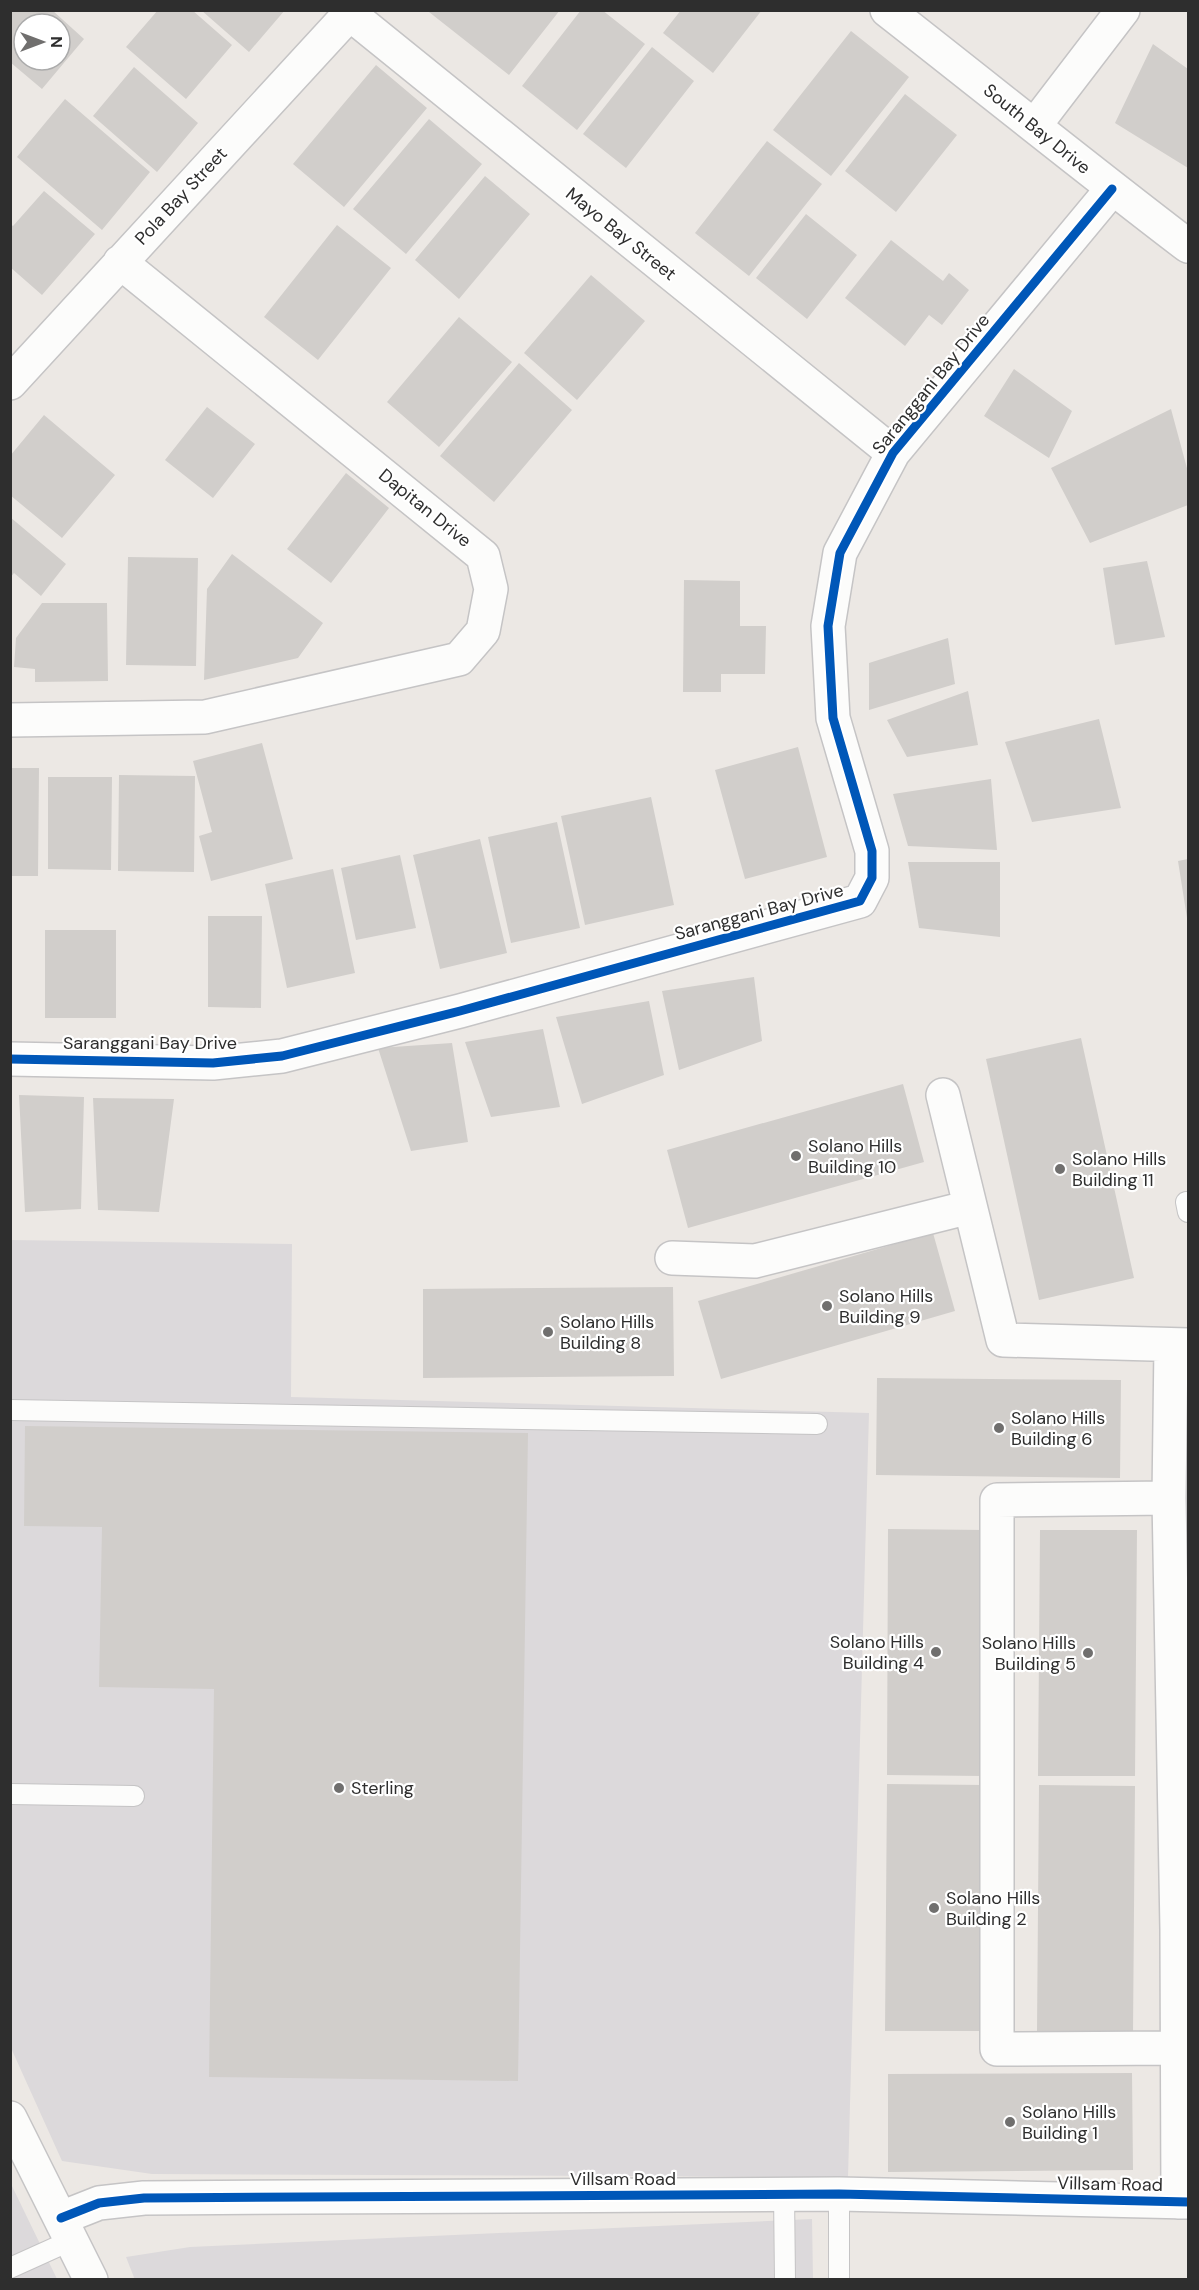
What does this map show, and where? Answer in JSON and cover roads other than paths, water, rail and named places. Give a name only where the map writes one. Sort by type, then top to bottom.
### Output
[{"type":"street","name":"South Bay Drive","points":[[887,10],[1035,125],[1112,189],[1188,246]]},
{"type":"street","points":[[1035,125],[1123,10]]},
{"type":"street","name":"Pola Bay Street","points":[[10,382],[352,12]]},
{"type":"street","name":"Mayo Bay Street","points":[[352,12],[893,453]]},
{"type":"street","name":"Saranggani Bay Drive","points":[[10,1059],[213,1063],[282,1056],[460,1011],[860,901],[872,878],[872,851],[833,718],[828,626],[840,553],[893,453],[1112,189]]},
{"type":"street","name":"Dapitan Drive","points":[[10,720],[205,717],[459,659],[483,631],[491,589],[483,556],[120,262]]},
{"type":"street","points":[[943,1095],[1003,1340],[1180,1345],[1169,1498],[1183,1930],[1177,2048],[1183,2084],[1183,2202]]},
{"type":"street","points":[[672,1258],[755,1261],[970,1207]]},
{"type":"street","points":[[1169,1498],[997,1500],[997,2049],[1177,2048]]},
{"type":"street","points":[[10,2118],[91,2280]]},
{"type":"street","name":"Villsam Road","points":[[66,2229],[99,2204],[144,2198],[839,2194],[1183,2202]]},
{"type":"lane","points":[[10,1410],[817,1424]]},
{"type":"lane","points":[[10,1794],[134,1796]]},
{"type":"lane","points":[[784,2194],[785,2280]]},
{"type":"lane","points":[[839,2194],[839,2280]]},
{"type":"lane","points":[[10,2268],[66,2229]]},
{"type":"place","name":"Solano Hills Building 10","points":[[796,1156]]},
{"type":"place","name":"Solano Hills Building 11","points":[[1060,1169]]},
{"type":"place","name":"Solano Hills Building 9","points":[[827,1306]]},
{"type":"place","name":"Solano Hills Building 8","points":[[548,1332]]},
{"type":"place","name":"Solano Hills Building 6","points":[[999,1428]]},
{"type":"place","name":"Solano Hills Building 4","points":[[936,1652]]},
{"type":"place","name":"Solano Hills Building 5","points":[[1088,1653]]},
{"type":"place","name":"Sterling","points":[[339,1788]]},
{"type":"place","name":"Solano Hills Building 2","points":[[934,1908]]},
{"type":"place","name":"Solano Hills Building 1","points":[[1010,2122]]}]
